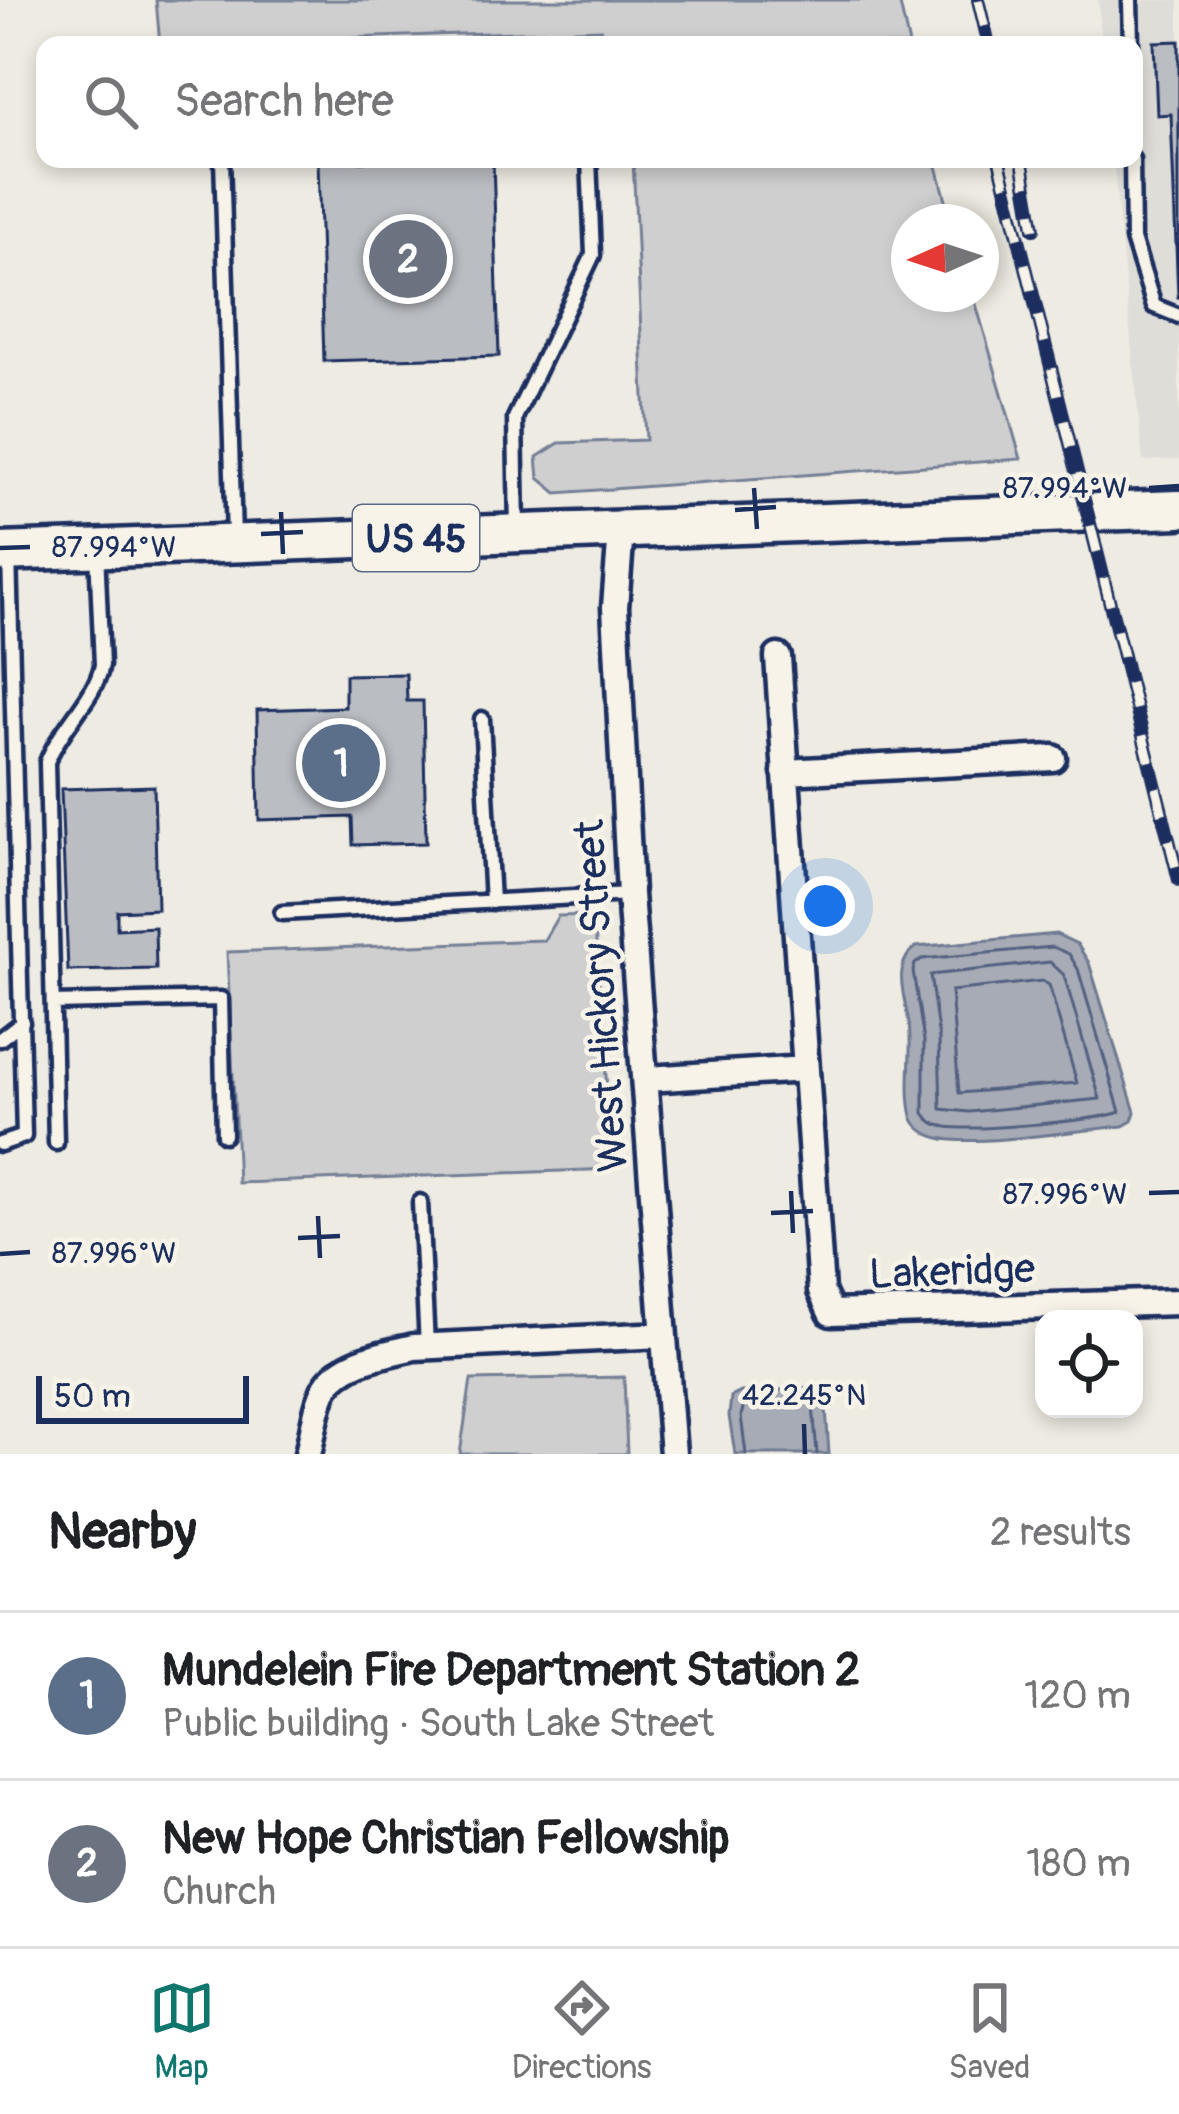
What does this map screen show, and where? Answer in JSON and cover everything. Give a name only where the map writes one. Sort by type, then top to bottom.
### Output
[{"type":"main road","name":"US 45","points":[[4,552],[1179,509]]},
{"type":"street","name":"West Hickory Street","points":[[621,531],[615,607],[629,894],[673,1454]]},
{"type":"street","name":"Lakeridge","points":[[778,657],[821,1291],[831,1313],[1179,1302]]},
{"type":"street","points":[[785,772],[1054,758]]},
{"type":"street","points":[[647,1079],[806,1069]]},
{"type":"street","points":[[308,1454],[326,1388],[346,1369],[382,1355],[427,1346],[663,1335]]},
{"type":"lane","points":[[1130,0],[1131,36]]},
{"type":"lane","points":[[222,168],[234,544]]},
{"type":"lane","points":[[517,535],[515,418],[593,255],[589,168]]},
{"type":"lane","points":[[1132,168],[1133,239],[1154,306],[1179,316]]},
{"type":"lane","points":[[56,1143],[47,762],[69,719],[99,681],[97,549]]},
{"type":"lane","points":[[0,1144],[24,1136],[4,552]]},
{"type":"lane","points":[[482,719],[492,902]]},
{"type":"lane","points":[[282,913],[629,894]]},
{"type":"lane","points":[[52,1003],[221,999],[224,1135]]},
{"type":"lane","points":[[0,1039],[22,1022]]},
{"type":"lane","points":[[420,1202],[427,1346]]},
{"type":"shaded area","points":[[156,0],[899,0],[907,36],[602,36],[601,29],[408,36],[159,36]]},
{"type":"shaded area","points":[[1098,0],[1179,0],[1179,459],[1143,461],[1114,168],[1143,168],[1143,36],[1101,36]]},
{"type":"shaded area","points":[[633,168],[937,168],[947,204],[891,204],[891,312],[978,312],[1021,459],[557,493],[539,478],[537,457],[559,443],[646,440]]},
{"type":"shaded area","points":[[594,915],[613,1169],[238,1183],[227,952],[544,940],[558,916]]},
{"type":"shaded area","points":[[624,1377],[627,1454],[460,1454],[471,1380]]},
{"type":"water","points":[[1056,934],[1077,944],[1089,963],[1135,1112],[1132,1121],[1123,1126],[977,1140],[939,1138],[922,1130],[910,1105],[910,1035],[902,982],[908,955],[916,947]]},
{"type":"water","points":[[819,1388],[825,1392],[829,1454],[735,1454],[731,1397],[741,1392]]},
{"type":"building","points":[[1179,41],[1178,297],[1171,114],[1157,115],[1154,42]]},
{"type":"building","points":[[318,168],[493,168],[499,356],[324,361]]},
{"type":"building","points":[[406,674],[407,701],[423,701],[426,843],[353,845],[352,817],[259,820],[257,710],[345,707],[345,675]]},
{"type":"building","points":[[154,786],[157,909],[117,911],[117,929],[155,927],[156,969],[68,971],[61,789]]},
{"type":"railway","points":[[978,0],[987,36]]},
{"type":"railway","points":[[1001,168],[1179,880]]},
{"type":"railway","points":[[1024,168],[1034,229]]},
{"type":"place","name":"New Hope Christian Fellowship","points":[[408,259]]},
{"type":"place","name":"Mundelein Fire Department Station 2","points":[[341,763]]}]
